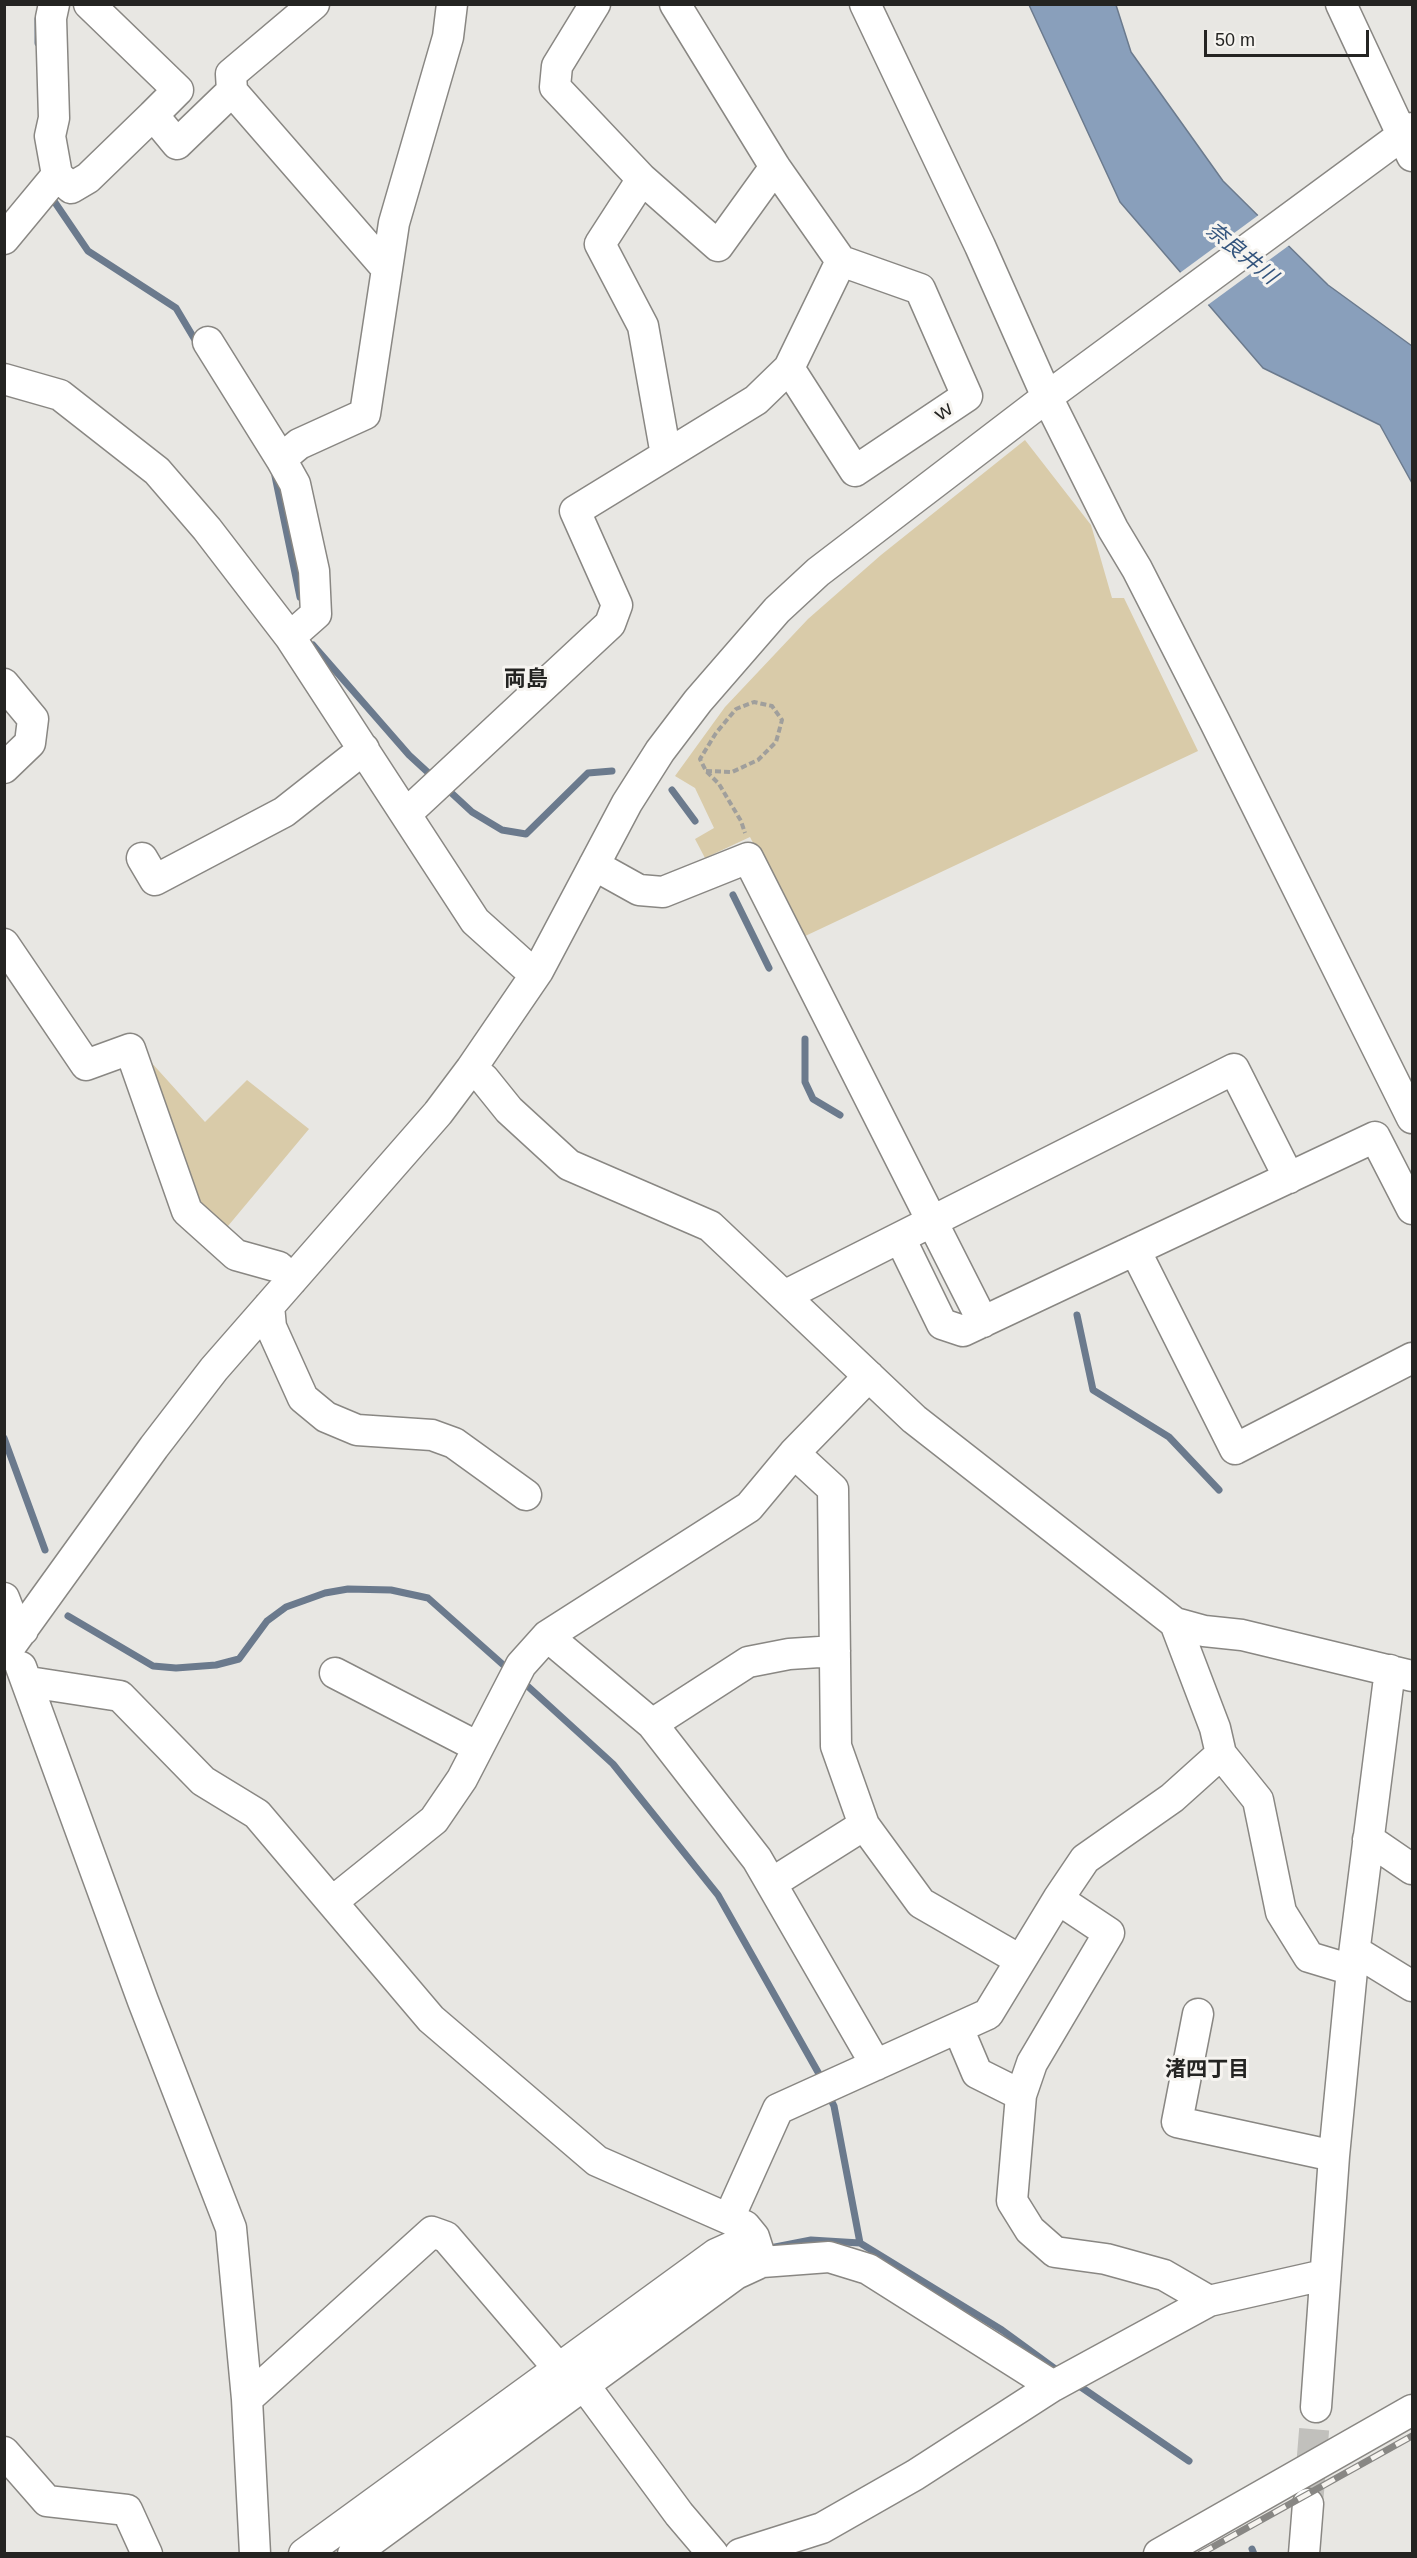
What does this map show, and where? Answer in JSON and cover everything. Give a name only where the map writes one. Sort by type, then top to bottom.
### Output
[{"type":"street","points":[[54,4],[51,18],[54,118],[50,136],[57,175],[71,188],[88,178],[178,90],[89,4]]},
{"type":"street","points":[[314,4],[231,74],[232,91],[387,269]]},
{"type":"street","points":[[281,459],[299,444],[365,414],[394,223],[448,37],[452,4]]},
{"type":"street","points":[[595,4],[557,66],[555,87],[642,180],[718,246],[775,167]]},
{"type":"street","points":[[407,813],[610,624],[616,605],[575,511],[756,400],[789,368],[841,261],[775,167],[675,4]]},
{"type":"street","points":[[865,4],[1053,393],[1113,529],[1137,570],[1215,722],[1413,1118]]},
{"type":"street","points":[[12,1645],[154,1447],[214,1369],[438,1113],[471,1069],[538,971],[627,803],[660,751],[698,701],[777,610],[818,572],[1053,393],[1406,140],[1341,4]]},
{"type":"street","points":[[153,115],[177,144],[232,91]]},
{"type":"street","points":[[4,239],[57,175]]},
{"type":"street","points":[[642,180],[600,244],[643,326],[666,455]]},
{"type":"street","name":"ｗ","points":[[789,368],[855,471],[968,396],[920,289],[841,261]]},
{"type":"street","points":[[208,342],[295,484],[314,571],[316,614],[290,638]]},
{"type":"street","points":[[4,379],[60,395],[158,471],[207,529],[290,638],[407,813],[475,921],[524,965],[538,971]]},
{"type":"street","points":[[4,684],[33,718],[30,743],[4,768]]},
{"type":"street","points":[[142,858],[155,880],[284,812],[364,749]]},
{"type":"street","points":[[594,865],[639,890],[663,892],[748,858],[983,1322]]},
{"type":"street","points":[[4,944],[86,1065],[130,1049],[187,1211],[236,1255],[279,1267],[292,1280]]},
{"type":"street","points":[[471,1069],[484,1079],[509,1110],[570,1165],[710,1226],[914,1419],[1175,1623],[1242,1635],[1401,1673],[1368,1839],[1353,1961],[1324,2276],[1316,2407]]},
{"type":"street","points":[[784,1296],[1234,1069],[1288,1178]]},
{"type":"street","points":[[900,1238],[942,1324],[963,1332],[1375,1137],[1413,1209]]},
{"type":"street","points":[[1136,1250],[1235,1449],[1413,1358]]},
{"type":"street","points":[[269,1306],[271,1327],[303,1398],[326,1417],[357,1430],[432,1435],[454,1443],[526,1495]]},
{"type":"street","points":[[332,1902],[434,1820],[462,1779],[521,1665],[547,1636],[749,1507],[794,1453],[869,1376]]},
{"type":"street","points":[[794,1453],[833,1489],[836,1746],[864,1825],[921,1904],[1020,1960]]},
{"type":"street","points":[[4,1598],[11,1616],[12,1645],[29,1682],[143,2001],[231,2228],[247,2399],[255,2553]]},
{"type":"street","points":[[1175,1623],[1215,1728],[1221,1754],[1258,1800],[1281,1912],[1309,1957],[1353,1961],[1413,1986]]},
{"type":"street","points":[[547,1636],[652,1724],[758,1858],[876,2065]]},
{"type":"street","points":[[652,1724],[748,1662],[789,1654],[835,1651]]},
{"type":"street","points":[[335,1673],[478,1747]]},
{"type":"street","points":[[29,1682],[120,1696],[202,1781],[257,1814],[430,2019],[597,2161],[745,2226],[759,2250]]},
{"type":"street","points":[[729,2218],[778,2109],[988,2014],[1085,1859],[1172,1798],[1221,1754]]},
{"type":"street","points":[[772,1883],[864,1825]]},
{"type":"street","points":[[1368,1839],[1413,1869]]},
{"type":"street","points":[[1058,1899],[1108,1933],[1032,2063],[1021,2095],[1012,2201],[1030,2230],[1055,2252],[1106,2259],[1164,2275],[1209,2301]]},
{"type":"street","points":[[1198,2014],[1178,2122],[1334,2156]]},
{"type":"street","points":[[958,2028],[977,2073],[1021,2095]]},
{"type":"street","points":[[247,2399],[432,2232],[446,2237],[572,2380],[712,2553]]},
{"type":"street","points":[[304,2553],[736,2274],[759,2250]]},
{"type":"street","points":[[759,2250],[829,2257],[868,2269],[1053,2386]]},
{"type":"street","points":[[740,2553],[822,2528],[915,2475],[1053,2386],[1209,2301],[1324,2276]]},
{"type":"street","points":[[353,2553],[572,2380]]},
{"type":"street","points":[[1159,2553],[1413,2410]]},
{"type":"street","points":[[4,2452],[47,2501],[127,2510],[147,2553]]},
{"type":"street","points":[[1304,2553],[1308,2504]]},
{"type":"path","points":[[706,771],[732,772],[758,760],[776,742],[782,720],[772,706],[754,702],[736,709],[716,732],[700,759],[706,771],[719,784],[741,821],[747,841],[748,858]]},
{"type":"shaded area","points":[[1025,440],[1091,525],[1112,598],[1124,598],[1198,751],[801,938],[750,837],[705,858],[695,839],[714,828],[695,788],[675,776],[725,707],[808,619],[881,555]]},
{"type":"shaded area","points":[[150,1061],[205,1122],[247,1080],[309,1129],[223,1232],[193,1204]]},
{"type":"water","name":"奈良井川","points":[[1029,5],[1116,5],[1131,52],[1223,181],[1328,285],[1412,346],[1412,483],[1380,425],[1263,368],[1120,202]]},
{"type":"pier","points":[[1260,214],[1291,244],[1205,307],[1177,275]]},
{"type":"waterway","points":[[38,19],[38,43]]},
{"type":"waterway","points":[[54,201],[88,251],[176,308],[198,345]]},
{"type":"waterway","points":[[275,476],[300,597]]},
{"type":"waterway","points":[[313,645],[409,755],[434,778]]},
{"type":"waterway","points":[[445,787],[472,812],[502,830],[526,834],[588,773],[612,771]]},
{"type":"waterway","points":[[672,790],[695,821]]},
{"type":"waterway","points":[[733,895],[769,968]]},
{"type":"waterway","points":[[805,1039],[805,1082],[813,1099],[840,1115]]},
{"type":"waterway","points":[[1077,1315],[1093,1390],[1169,1437],[1219,1490]]},
{"type":"waterway","points":[[4,1438],[45,1550]]},
{"type":"waterway","points":[[68,1616],[153,1666],[176,1668],[216,1665],[239,1659],[267,1621],[286,1607],[325,1593],[348,1589],[391,1590],[428,1598],[509,1670]]},
{"type":"waterway","points":[[522,1681],[613,1764],[718,1895],[823,2081]]},
{"type":"waterway","points":[[828,2094],[834,2106],[860,2243]]},
{"type":"waterway","points":[[770,2248],[811,2240],[860,2243],[1002,2330],[1061,2373]]},
{"type":"waterway","points":[[1075,2383],[1189,2461]]},
{"type":"waterway","points":[[1252,2549],[1254,2554]]},
{"type":"tunnel","points":[[1308,2504],[1316,2407]]},
{"type":"railway","points":[[1200,2554],[1412,2436]]},
{"type":"district","name":"両島","points":[[526,680]]},
{"type":"district","name":"渚四丁目","points":[[1207,2070]]}]
